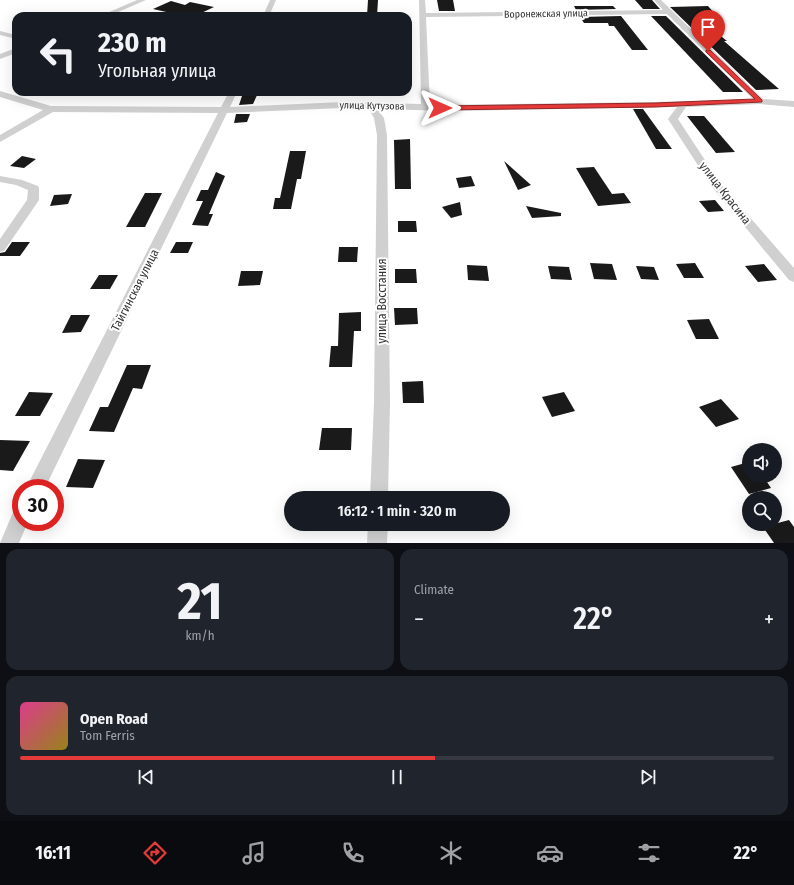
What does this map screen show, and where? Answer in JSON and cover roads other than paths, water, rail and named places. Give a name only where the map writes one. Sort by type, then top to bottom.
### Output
[{"type":"street","points":[[113,12],[143,0]]},
{"type":"street","points":[[268,12],[273,0]]},
{"type":"street","points":[[422,0],[426,108]]},
{"type":"street","points":[[657,0],[760,101]]},
{"type":"street","name":"Воронежская улица","points":[[423,15],[669,12]]},
{"type":"street","points":[[0,33],[12,36]]},
{"type":"street","points":[[0,56],[12,52]]},
{"type":"street","name":"улица Кутузова","points":[[0,94],[51,109],[224,110],[343,105],[426,108],[683,104],[760,101],[794,104]]},
{"type":"street","name":"Тайгинская улица","points":[[40,479],[230,96]]},
{"type":"street","name":"улица Красина","points":[[683,104],[672,119],[716,184],[794,277]]},
{"type":"street","name":"улица Восстания","points":[[371,106],[379,118],[382,135],[382,297],[378,491]]},
{"type":"street","points":[[379,118],[390,107]]},
{"type":"street","points":[[0,139],[51,109]]},
{"type":"street","points":[[0,179],[18,182],[34,188],[32,200],[0,248]]},
{"type":"street","points":[[9,543],[15,531]]},
{"type":"street","points":[[377,543],[378,531]]}]
